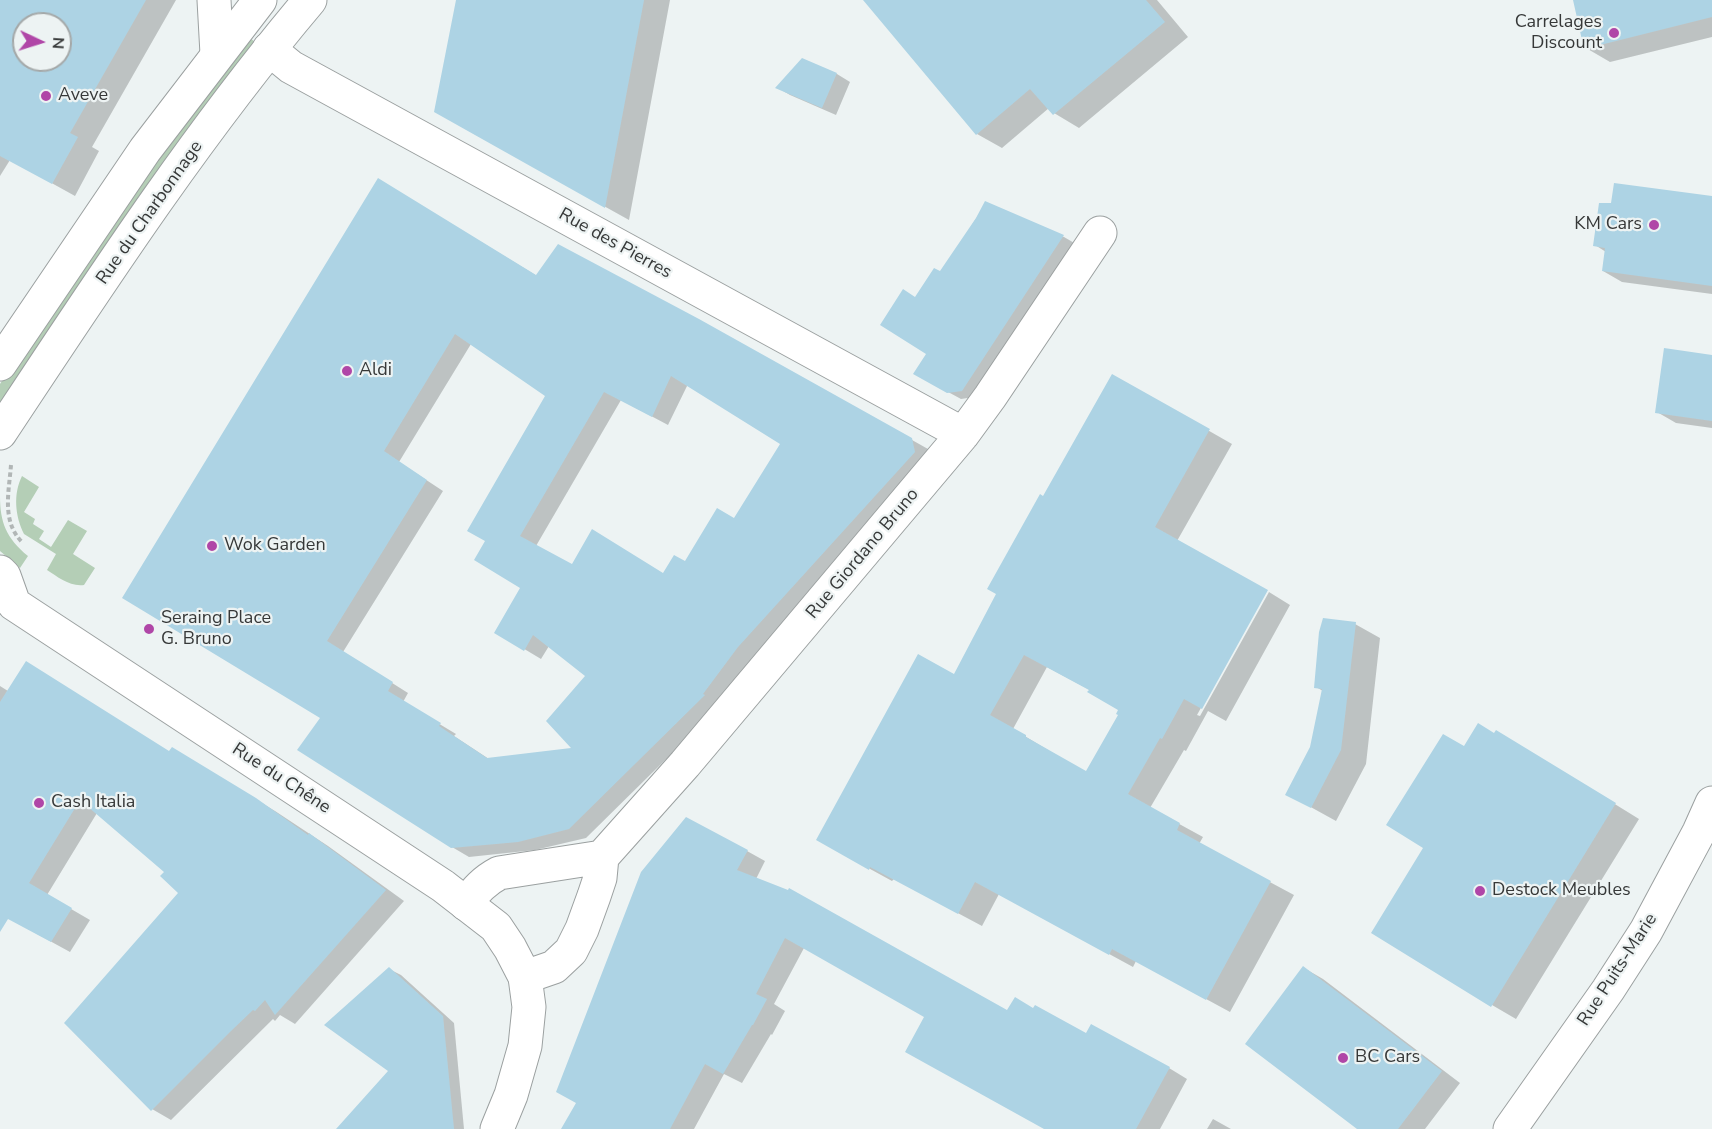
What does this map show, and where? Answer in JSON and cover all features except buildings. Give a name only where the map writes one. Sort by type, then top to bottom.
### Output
[{"type":"street","points":[[214,0],[217,54]]},
{"type":"street","points":[[0,364],[145,150],[260,0]]},
{"type":"street","name":"Rue du Charbonnage","points":[[0,433],[168,182],[269,49],[310,0]]},
{"type":"street","name":"Rue des Pierres","points":[[269,49],[291,67],[963,434]]},
{"type":"street","name":"Rue Giordano Bruno","points":[[602,857],[700,746],[963,434],[1100,233]]},
{"type":"street","name":"Rue du Chêne","points":[[0,572],[4,576],[7,607],[435,880],[495,927],[510,948],[525,977],[529,1007],[525,1046],[511,1095],[497,1129]]},
{"type":"street","name":"Rue Puits-Marie","points":[[1510,1129],[1608,990],[1646,931],[1712,803]]},
{"type":"street","points":[[466,904],[478,888],[499,873],[602,857],[600,878],[582,929],[571,951],[554,967],[525,977]]},
{"type":"green space","points":[[246,35],[259,45],[0,413],[0,384],[41,320]]},
{"type":"green space","points":[[22,476],[39,487],[24,512],[35,519],[33,524],[44,531],[39,539],[51,547],[68,520],[87,531],[73,554],[95,568],[84,585],[69,583],[47,570],[56,554],[24,534],[16,505],[17,490]]},
{"type":"green space","points":[[0,496],[1,514],[9,536],[28,556],[20,568],[0,551]]},
{"type":"place","name":"Carrelages Discount","points":[[1614,33]]},
{"type":"place","name":"Aveve","points":[[46,96]]},
{"type":"place","name":"KM Cars","points":[[1654,225]]},
{"type":"place","name":"Aldi","points":[[347,371]]},
{"type":"place","name":"Wok Garden","points":[[212,546]]},
{"type":"place","name":"Seraing Place G. Bruno","points":[[149,629]]},
{"type":"place","name":"Cash Italia","points":[[39,803]]},
{"type":"place","name":"Destock Meubles","points":[[1480,891]]},
{"type":"place","name":"BC Cars","points":[[1343,1058]]}]
